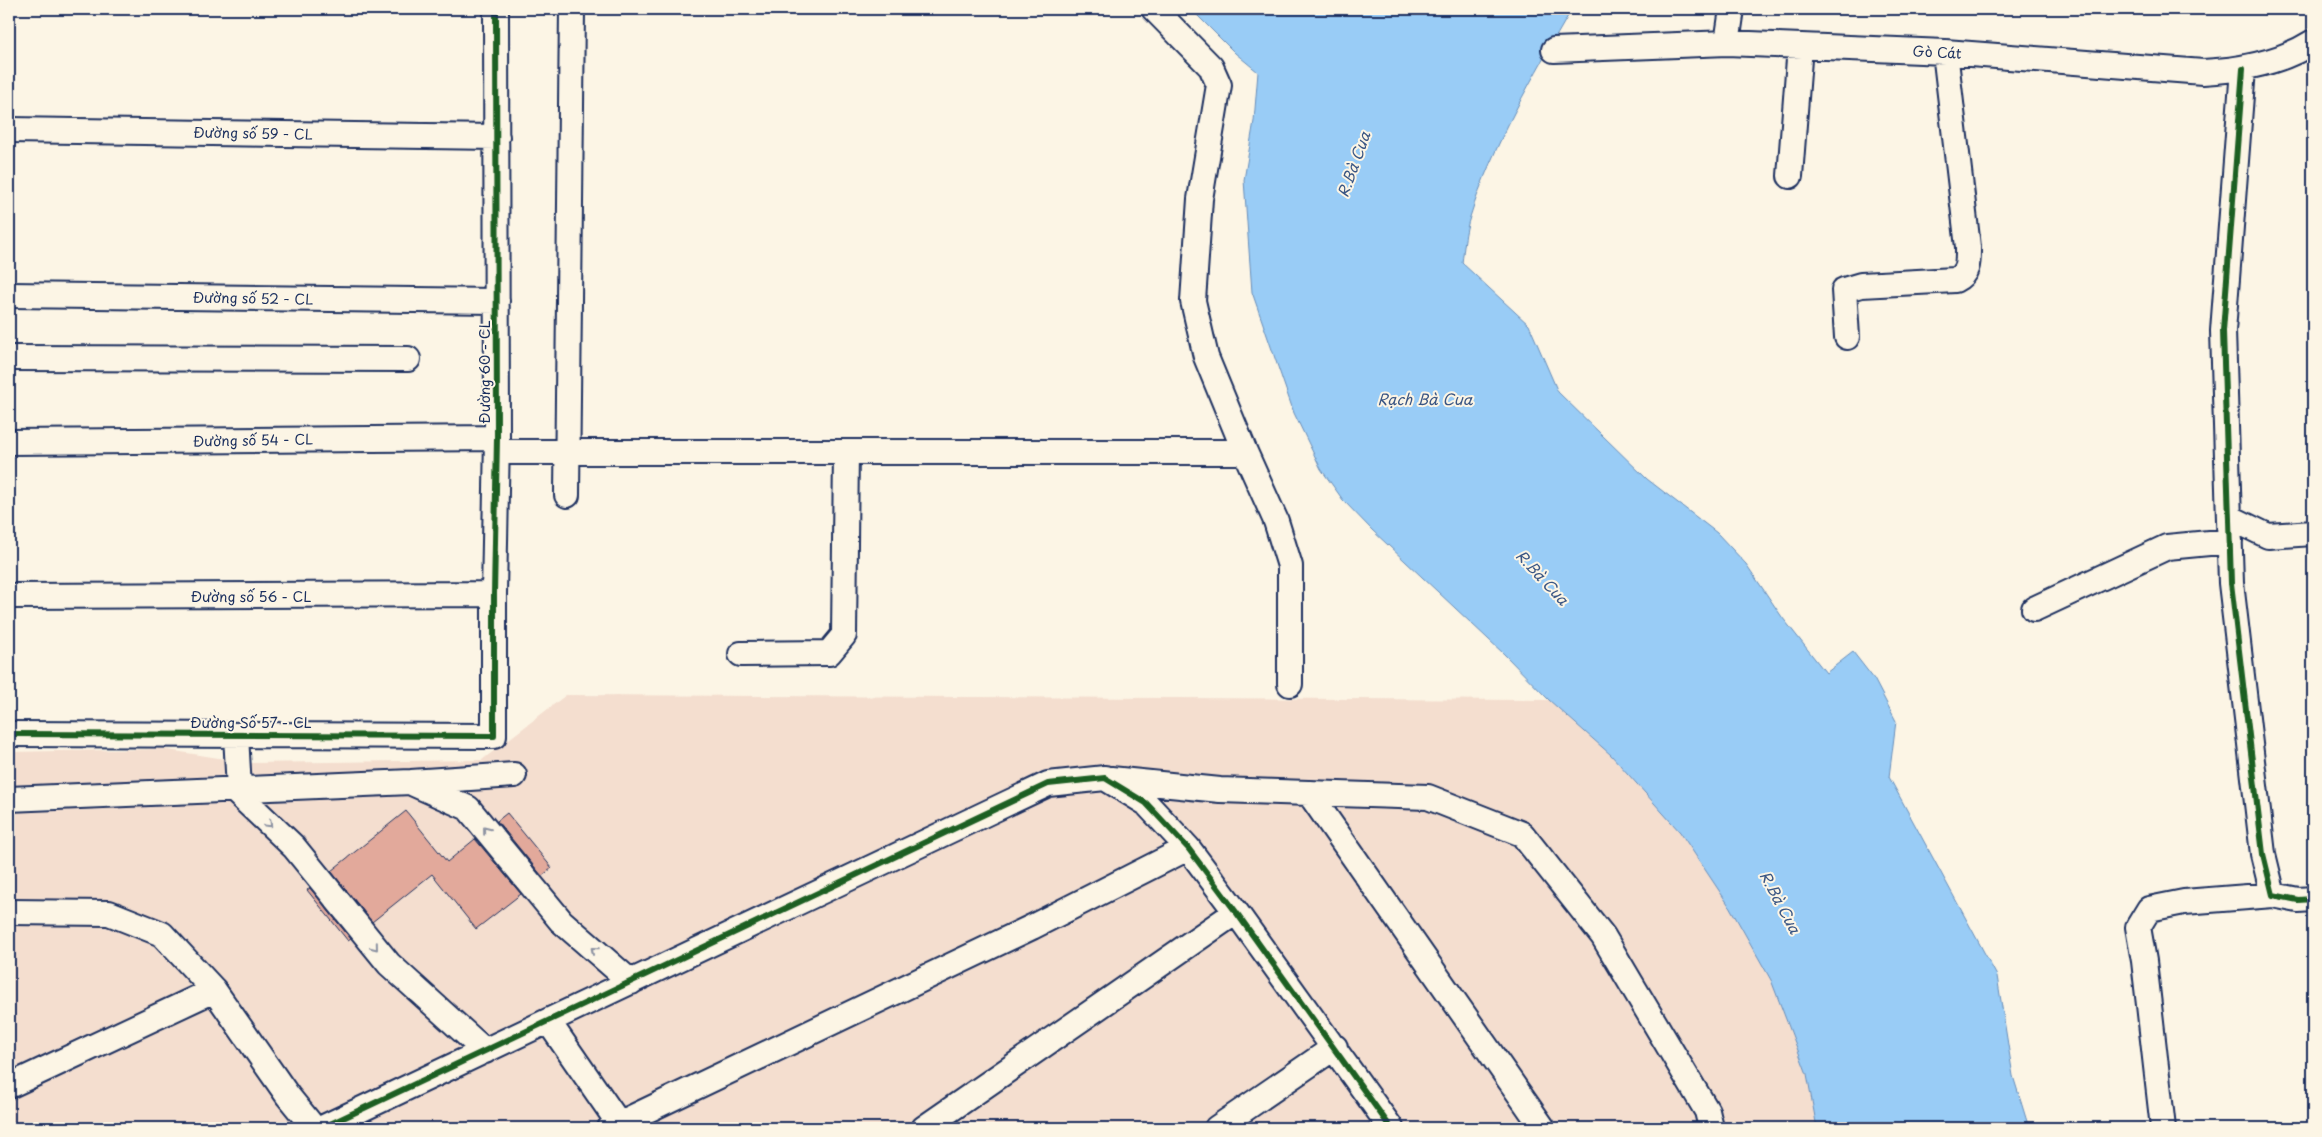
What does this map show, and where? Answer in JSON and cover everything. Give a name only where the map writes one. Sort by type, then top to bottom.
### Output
[{"type":"street","name":"Đường 60 - CL","points":[[494,736],[498,137],[496,9]]},
{"type":"street","points":[[568,495],[572,9]]},
{"type":"street","points":[[1154,9],[1212,67],[1219,85],[1200,199],[1193,301],[1206,357],[1276,521],[1290,566],[1290,684]]},
{"type":"street","points":[[1727,43],[1732,9]]},
{"type":"street","name":"Gò Cát","points":[[1554,50],[1727,43],[1945,52],[2203,72],[2244,69],[2288,55],[2313,42]]},
{"type":"street","points":[[1790,176],[1800,46]]},
{"type":"street","points":[[1847,337],[1844,290],[1861,284],[1955,280],[1963,276],[1968,267],[1968,247],[1945,52]]},
{"type":"street","points":[[2244,69],[2223,331],[2231,583],[2263,854],[2273,895]]},
{"type":"street","name":"Đường số 59 - CL","points":[[9,130],[498,137]]},
{"type":"street","name":"Đường số 52 - CL","points":[[9,295],[497,301]]},
{"type":"street","points":[[9,358],[408,359]]},
{"type":"street","name":"Đường số 54 - CL","points":[[9,442],[497,445],[568,452],[1245,452]]},
{"type":"street","points":[[741,654],[829,652],[844,635],[846,452]]},
{"type":"street","points":[[2229,517],[2268,536],[2313,533]]},
{"type":"street","points":[[2034,609],[2167,546],[2230,541]]},
{"type":"street","name":"Đường số 56 - CL","points":[[9,596],[494,594]]},
{"type":"street","name":"Đường Số 57 - CL","points":[[9,734],[494,736]]},
{"type":"street","points":[[236,734],[237,790],[294,847],[389,964],[485,1051]]},
{"type":"street","points":[[9,799],[411,782],[514,775]]},
{"type":"street","points":[[1105,778],[1146,803],[1188,848],[1392,1128]]},
{"type":"street","points":[[322,1128],[1048,784],[1105,778],[1220,790],[1428,797],[1522,834],[1603,936],[1707,1111],[1710,1128]]},
{"type":"street","points":[[411,782],[468,808],[561,921],[631,982]]},
{"type":"street","points":[[1308,793],[1544,1128]]},
{"type":"street","points":[[548,1021],[617,1126],[1032,927],[1188,848]]},
{"type":"street","points":[[2163,1128],[2144,961],[2138,927],[2150,909],[2184,902],[2273,895],[2298,900],[2313,899]]},
{"type":"street","points":[[9,912],[109,913],[162,934],[214,990],[288,1096],[314,1128]]},
{"type":"street","points":[[924,1128],[1236,912]]},
{"type":"street","points":[[9,1086],[214,990]]},
{"type":"street","points":[[1217,1128],[1335,1048]]},
{"type":"shaded area","points":[[566,695],[1549,700],[1611,755],[1680,832],[1728,904],[1771,980],[1807,1074],[1817,1128],[9,1128],[9,752],[162,749],[250,763],[482,760]]},
{"type":"water","name":"Rạch Bà Cua","points":[[1191,9],[1572,9],[1515,110],[1490,164],[1468,223],[1462,263],[1529,325],[1558,392],[1647,479],[1717,533],[1746,564],[1782,617],[1826,673],[1853,652],[1874,679],[1896,721],[1889,777],[1997,976],[2013,1076],[2029,1128],[1817,1128],[1807,1074],[1771,980],[1728,904],[1680,832],[1611,755],[1549,700],[1504,654],[1372,530],[1343,500],[1321,469],[1294,413],[1252,292],[1244,180],[1254,121],[1258,72],[1235,53]]},
{"type":"building","points":[[406,811],[447,862],[475,839],[521,894],[476,929],[432,874],[372,922],[331,871]]},
{"type":"building","points":[[507,813],[552,868],[542,876],[497,821]]},
{"type":"building","points":[[310,888],[351,939],[348,941],[307,890]]},
{"type":"cycle path","points":[[9,734],[494,736],[497,438],[496,9]]},
{"type":"cycle path","points":[[2243,69],[2223,331],[2231,583],[2263,854],[2273,895],[2298,900],[2313,899]]},
{"type":"cycle path","points":[[322,1128],[1048,784],[1105,778],[1146,803],[1188,848],[1391,1128]]},
{"type":"water label","name":"R.Bà Cua","points":[[1353,164]]},
{"type":"water label","name":"R.Bà Cua","points":[[1543,577]]},
{"type":"water label","name":"R.Bà Cua","points":[[1781,902]]}]
